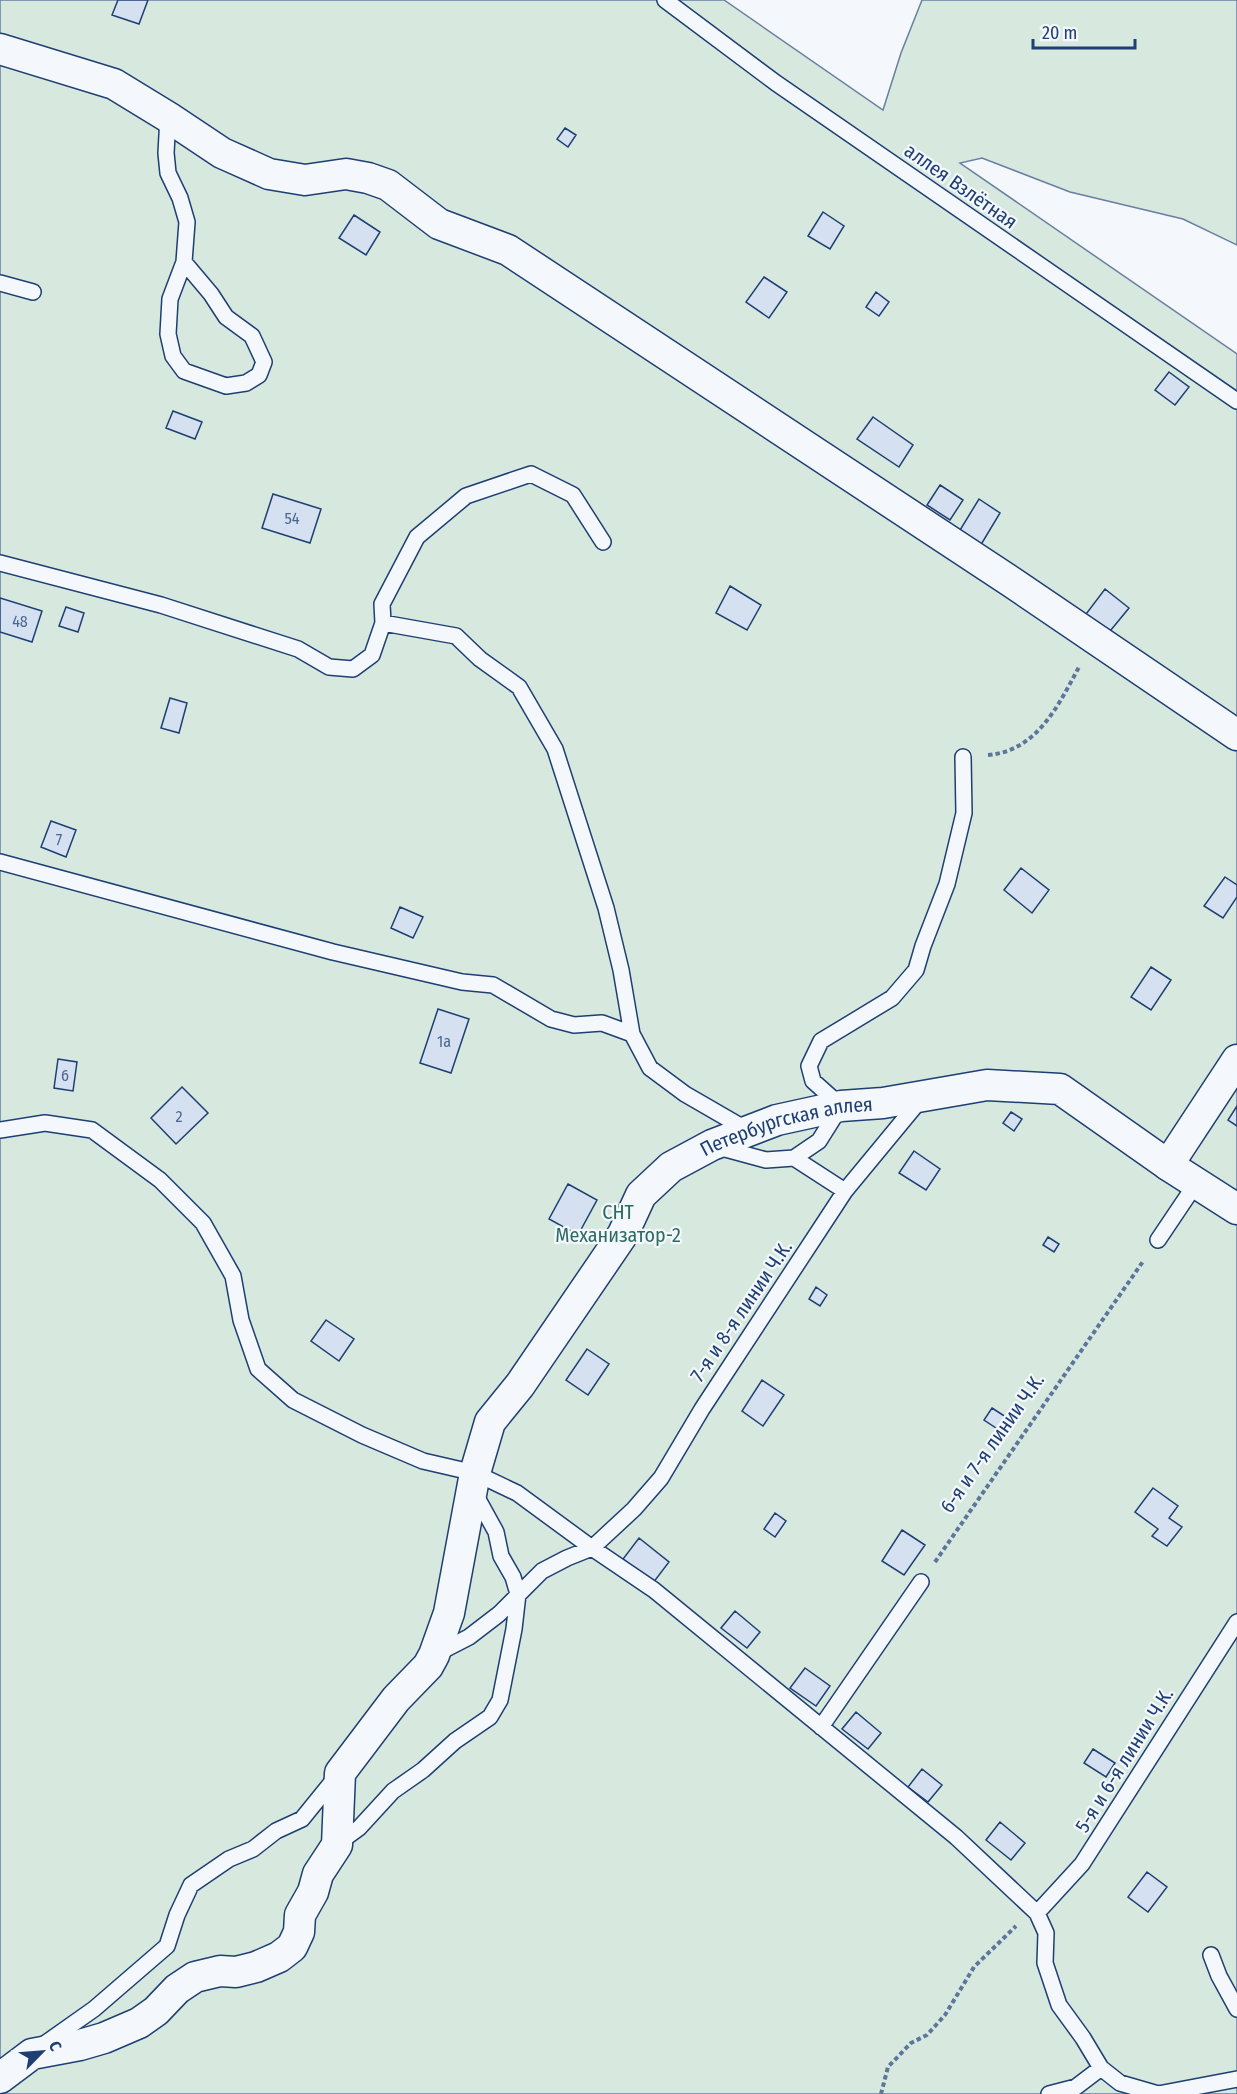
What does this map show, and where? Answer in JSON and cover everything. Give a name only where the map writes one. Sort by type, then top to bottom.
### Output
[{"type":"street","points":[[0,49],[114,84],[222,153],[269,174],[305,180],[346,174],[368,178],[388,185],[439,224],[508,250],[1003,577],[1237,735]]},
{"type":"street","points":[[1168,1165],[1237,1060]]},
{"type":"street","name":"Петербургская аллея","points":[[339,1773],[396,1700],[428,1666],[434,1655],[449,1613],[474,1481],[490,1422],[520,1384],[623,1234],[641,1195],[671,1167],[712,1145],[777,1120],[842,1106],[883,1103],[987,1085],[1060,1089],[1168,1165],[1237,1209]]},
{"type":"street","points":[[0,2078],[32,2054],[80,2045],[104,2038],[139,2023],[156,2011],[177,1989],[195,1977],[220,1971],[236,1972],[256,1966],[279,1957],[292,1947],[299,1932],[300,1915],[313,1892],[318,1874],[337,1845],[339,1773]]},
{"type":"lane","name":"аллея Взлётная","points":[[665,0],[786,89],[1237,402]]},
{"type":"lane","points":[[168,117],[166,153],[168,173],[180,198],[187,222],[184,262],[170,299],[168,334],[173,356],[184,371],[199,378],[226,386],[246,383],[259,375],[264,362],[252,336],[226,316],[184,262]]},
{"type":"lane","points":[[0,283],[33,292]]},
{"type":"lane","points":[[0,563],[161,605],[298,649],[329,667],[353,669],[372,655],[383,623],[382,604],[417,537],[466,496],[531,474],[573,495],[603,542]]},
{"type":"lane","points":[[383,623],[456,636],[480,659],[519,687],[559,759],[606,908],[621,970],[632,1034],[650,1068],[693,1099],[749,1131]]},
{"type":"lane","points":[[712,1145],[766,1160],[794,1158],[819,1141],[842,1106],[813,1081],[809,1066],[820,1041],[892,998],[916,970],[947,884],[964,813],[963,757]]},
{"type":"lane","points":[[0,862],[333,952],[462,982],[493,985],[551,1019],[574,1025],[602,1023],[632,1034]]},
{"type":"lane","name":"7-я и 8-я линии Ч.К.","points":[[592,1548],[634,1509],[661,1479],[702,1409],[845,1191],[925,1094]]},
{"type":"lane","points":[[0,1130],[45,1123],[92,1130],[160,1180],[203,1223],[233,1275],[241,1320],[258,1370],[293,1400],[363,1435],[423,1461],[474,1481],[517,1493],[654,1590],[956,1837],[1037,1913],[1046,1934],[1046,1963],[1059,2005],[1083,2037],[1101,2068],[1120,2084],[1158,2094],[1237,2079]]},
{"type":"lane","points":[[794,1158],[845,1191]]},
{"type":"lane","points":[[1158,1239],[1197,1182]]},
{"type":"lane","points":[[337,1845],[359,1828],[393,1791],[423,1770],[455,1741],[490,1718],[500,1700],[514,1629],[518,1594],[513,1577],[501,1556],[496,1532],[474,1481]]},
{"type":"lane","points":[[434,1655],[469,1637],[499,1614],[542,1571],[592,1548]]},
{"type":"lane","points":[[820,1727],[921,1582]]},
{"type":"lane","name":"5-я и 6-я линии Ч.К.","points":[[1037,1913],[1082,1864],[1237,1622]]},
{"type":"lane","points":[[32,2054],[94,2009],[167,1946],[177,1915],[191,1885],[229,1859],[253,1849],[276,1831],[302,1819],[339,1773]]},
{"type":"lane","points":[[1211,1955],[1219,1976],[1237,2009]]},
{"type":"lane","points":[[1049,2094],[1076,2087],[1101,2068]]},
{"type":"path","points":[[963,757],[996,754],[1019,747],[1041,730],[1059,704],[1094,639]]},
{"type":"path","name":"6-я и 7-я линии Ч.К.","points":[[921,1582],[1158,1239]]},
{"type":"path","points":[[881,2094],[888,2067],[899,2054],[911,2043],[927,2035],[945,2015],[974,1967],[995,1945],[1015,1926],[1037,1913]]},
{"type":"green space","name":"СНТ Механизатор-2","points":[[0,0],[724,0],[883,110],[901,53],[922,0],[1237,0],[1237,245],[1183,219],[1070,192],[982,158],[960,163],[1237,354],[1237,2094],[0,2094]]},
{"type":"building","points":[[118,0],[148,0],[139,24],[112,15]]},
{"type":"building","points":[[565,128],[576,135],[568,147],[557,139]]},
{"type":"building","points":[[823,212],[844,226],[830,249],[808,236]]},
{"type":"building","points":[[354,215],[380,232],[366,255],[339,238]]},
{"type":"building","points":[[764,277],[787,292],[769,318],[746,302]]},
{"type":"building","points":[[876,292],[889,302],[879,316],[866,307]]},
{"type":"building","points":[[1169,372],[1189,387],[1175,405],[1155,390]]},
{"type":"building","points":[[173,411],[202,422],[195,439],[166,428]]},
{"type":"building","points":[[873,417],[913,445],[899,467],[857,439]]},
{"type":"building","points":[[940,485],[963,500],[950,520],[927,505]]},
{"type":"building","points":[[273,494],[321,509],[310,543],[262,528]]},
{"type":"building","points":[[979,499],[1000,513],[979,548],[957,535]]},
{"type":"building","points":[[730,586],[761,605],[747,630],[716,613]]},
{"type":"building","points":[[1105,589],[1129,608],[1106,636],[1083,618]]},
{"type":"building","points":[[0,598],[42,611],[32,642],[0,632]]},
{"type":"building","points":[[66,607],[84,613],[78,632],[59,626]]},
{"type":"building","points":[[170,698],[187,703],[179,733],[161,728]]},
{"type":"building","points":[[51,821],[76,830],[66,857],[41,847]]},
{"type":"building","points":[[1021,868],[1049,890],[1032,913],[1004,890]]},
{"type":"building","points":[[1225,877],[1237,885],[1237,897],[1223,918],[1204,906]]},
{"type":"building","points":[[400,907],[423,917],[413,938],[391,928]]},
{"type":"building","points":[[1151,967],[1171,980],[1151,1010],[1131,997]]},
{"type":"building","points":[[438,1009],[469,1019],[451,1073],[420,1063]]},
{"type":"building","points":[[58,1059],[77,1062],[73,1091],[54,1088]]},
{"type":"building","points":[[182,1087],[208,1113],[176,1144],[151,1118]]},
{"type":"building","points":[[1237,1106],[1237,1126],[1228,1120]]},
{"type":"building","points":[[1011,1112],[1022,1119],[1014,1131],[1003,1123]]},
{"type":"building","points":[[914,1151],[940,1169],[926,1190],[899,1173]]},
{"type":"building","points":[[568,1184],[597,1200],[578,1235],[549,1219]]},
{"type":"building","points":[[1048,1237],[1059,1244],[1054,1252],[1043,1245]]},
{"type":"building","points":[[816,1287],[827,1295],[820,1306],[809,1299]]},
{"type":"building","points":[[326,1320],[354,1339],[339,1361],[311,1341]]},
{"type":"building","points":[[587,1349],[609,1364],[588,1395],[566,1380]]},
{"type":"building","points":[[762,1380],[784,1395],[763,1426],[742,1411]]},
{"type":"building","points":[[992,1408],[1006,1417],[999,1430],[984,1420]]},
{"type":"building","points":[[1153,1488],[1178,1506],[1169,1518],[1182,1527],[1167,1546],[1152,1536],[1158,1529],[1135,1512]]},
{"type":"building","points":[[775,1513],[786,1521],[775,1537],[764,1529]]},
{"type":"building","points":[[902,1530],[925,1545],[904,1575],[882,1561]]},
{"type":"building","points":[[639,1538],[669,1562],[653,1583],[623,1559]]},
{"type":"building","points":[[735,1611],[760,1632],[747,1648],[721,1628]]},
{"type":"building","points":[[805,1668],[830,1686],[816,1706],[790,1688]]},
{"type":"building","points":[[856,1712],[881,1733],[868,1749],[842,1729]]},
{"type":"building","points":[[1093,1749],[1115,1763],[1106,1777],[1084,1763]]},
{"type":"building","points":[[922,1769],[942,1785],[928,1802],[908,1787]]},
{"type":"building","points":[[1000,1822],[1025,1843],[1011,1860],[986,1840]]},
{"type":"building","points":[[1147,1872],[1167,1887],[1148,1912],[1128,1897]]}]
